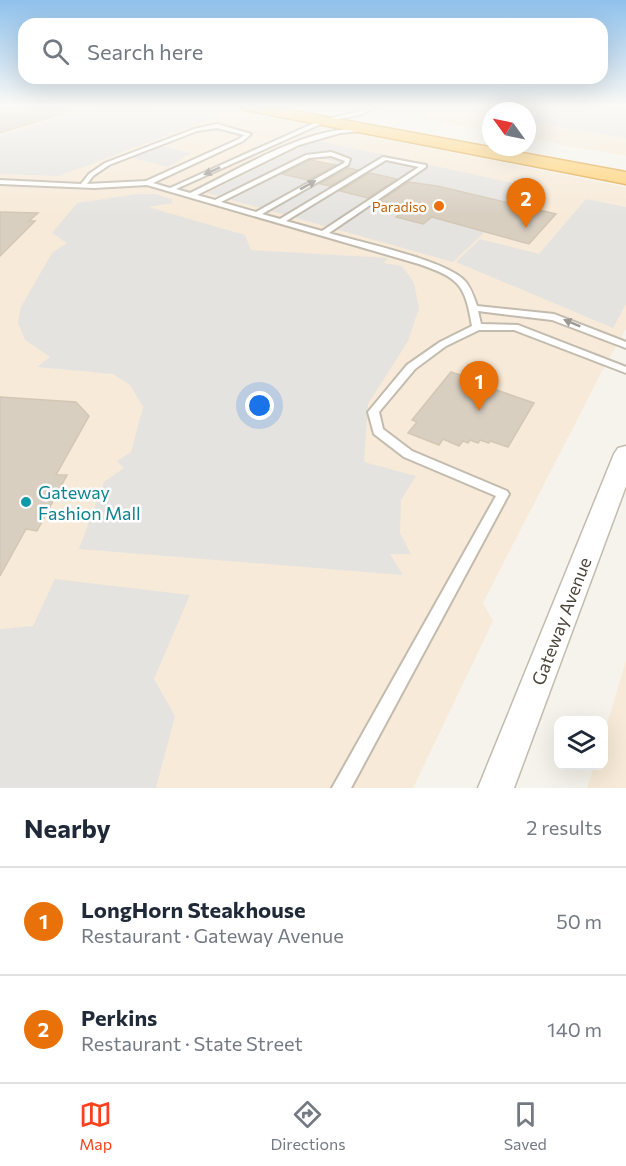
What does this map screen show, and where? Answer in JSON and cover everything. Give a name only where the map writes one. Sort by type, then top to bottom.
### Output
[{"type":"highway","points":[[441,143],[626,178]]},
{"type":"highway","points":[[466,143],[626,172]]},
{"type":"highway","points":[[536,146],[626,161]]},
{"type":"street","name":"Gateway Avenue","points":[[496,788],[626,454]]},
{"type":"lane","points":[[83,185],[91,175],[107,164],[163,143]]},
{"type":"lane","points":[[147,183],[235,143]]},
{"type":"lane","points":[[172,189],[265,143]]},
{"type":"lane","points":[[192,195],[304,143]]},
{"type":"lane","points":[[217,202],[308,156],[331,154],[348,160],[346,164],[257,214]]},
{"type":"lane","points":[[281,221],[385,158],[424,166],[324,233]]},
{"type":"lane","points":[[0,182],[83,185],[147,183],[324,233],[442,269],[457,277],[465,285],[477,327]]},
{"type":"lane","points":[[473,308],[554,316],[626,345]]},
{"type":"lane","points":[[341,788],[503,494],[408,454],[378,431],[373,412],[411,367],[443,344],[477,327],[515,327],[626,370]]},
{"type":"shaded area","points":[[0,143],[404,143],[626,187],[626,329],[601,373],[483,603],[493,621],[413,788],[0,788]]},
{"type":"shaded area","points":[[0,143],[147,143],[59,176],[0,174]]},
{"type":"shaded area","points":[[309,143],[328,143],[532,187],[453,262],[207,193]],"holes":[[[316,157],[335,162],[303,179],[283,174]],[[368,172],[393,178],[364,197],[338,190]],[[437,186],[480,197],[432,217],[397,217]]]},
{"type":"shaded area","points":[[553,143],[626,143],[626,156]]},
{"type":"shaded area","points":[[162,146],[191,153],[168,167],[132,158]]},
{"type":"shaded area","points":[[137,194],[156,194],[171,199],[173,203],[148,207],[245,235],[251,250],[388,258],[384,263],[402,266],[414,283],[419,308],[408,341],[368,404],[364,462],[416,476],[401,500],[400,533],[411,554],[390,554],[403,575],[79,549],[104,482],[124,468],[117,461],[131,452],[143,407],[130,385],[113,374],[37,367],[50,357],[25,340],[18,323],[21,307],[52,253],[67,243],[52,233],[77,203]]},
{"type":"shaded area","points":[[586,199],[626,207],[626,304],[613,328],[456,262],[480,239],[539,254]]},
{"type":"shaded area","points":[[55,579],[190,595],[154,679],[175,716],[156,788],[0,788],[0,629],[33,626]]},
{"type":"shaded area","points":[[626,661],[626,788],[587,788],[593,770],[608,770],[608,721]]},
{"type":"building","points":[[310,160],[336,165],[308,180],[282,174]]},
{"type":"building","points":[[348,168],[358,170],[330,186],[320,184]]},
{"type":"building","points":[[370,173],[397,179],[368,198],[340,191]]},
{"type":"building","points":[[409,182],[437,186],[556,214],[529,244],[432,217],[423,224],[396,217],[408,208],[380,201]]},
{"type":"building","points":[[0,212],[38,213],[29,221],[35,221],[0,256]]},
{"type":"building","points":[[451,372],[469,378],[474,372],[493,378],[488,387],[534,403],[508,447],[480,440],[478,443],[470,440],[468,443],[463,441],[459,446],[443,439],[439,445],[408,433],[417,422],[412,420]]},
{"type":"building","name":"Gateway Fashion Mall","points":[[0,397],[76,402],[89,416],[56,475],[67,475],[37,531],[26,529],[0,576]]},
{"type":"place","name":"Paradiso","points":[[439,206]]},
{"type":"place","name":"Perkins","points":[[526,228]]},
{"type":"place","name":"LongHorn Steakhouse","points":[[479,411]]},
{"type":"place","name":"Gateway Fashion Mall","points":[[26,502]]}]
